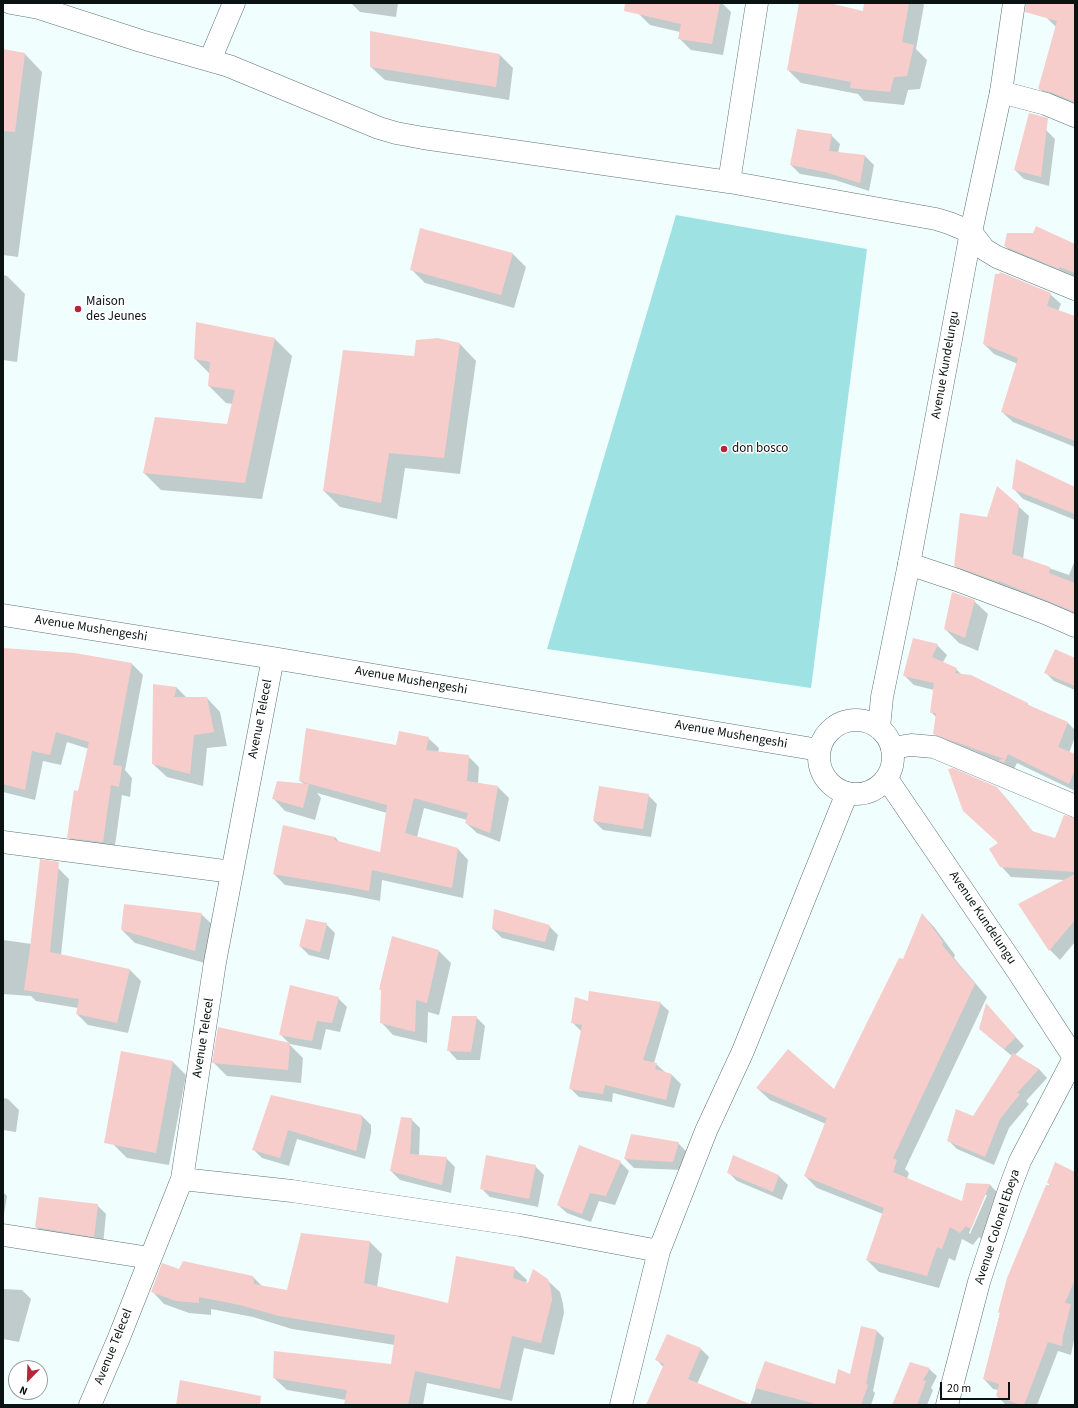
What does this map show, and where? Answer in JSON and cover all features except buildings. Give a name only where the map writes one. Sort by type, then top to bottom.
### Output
[{"type":"street","points":[[11,3],[39,8],[141,41],[229,66],[379,128],[396,133],[729,182],[936,219],[971,232],[984,249],[997,257],[1075,289]]},
{"type":"street","points":[[210,60],[234,3]]},
{"type":"street","points":[[729,182],[757,3]]},
{"type":"street","name":"Avenue Kundelungu","points":[[878,728],[882,697],[909,564],[971,232],[1002,92],[1014,3]]},
{"type":"street","points":[[1002,92],[1046,104],[1075,116]]},
{"type":"street","points":[[909,564],[957,580],[1045,613],[1075,626]]},
{"type":"street","name":"Avenue Mushengeshi","points":[[3,615],[273,658],[819,750]]},
{"type":"street","name":"Avenue Telecel","points":[[90,1405],[118,1340],[182,1179],[215,962],[273,658]]},
{"type":"street","points":[[850,720],[865,721],[878,728],[887,737],[892,748],[892,769],[887,779],[879,787],[869,792],[859,794],[847,793],[834,788],[824,777],[819,764],[819,750],[825,736],[836,725],[850,720]]},
{"type":"street","points":[[892,748],[911,744],[934,747],[1075,806]]},
{"type":"street","name":"Avenue Kundelungu","points":[[887,779],[1017,970],[1074,1059]]},
{"type":"street","points":[[621,1405],[659,1251],[706,1131],[743,1051],[847,793]]},
{"type":"street","points":[[3,842],[232,872]]},
{"type":"street","name":"Avenue Colonel Ebeya","points":[[947,1405],[979,1282],[1009,1190],[1020,1161],[1074,1059]]},
{"type":"street","points":[[182,1179],[292,1191],[512,1223],[659,1251]]},
{"type":"street","points":[[3,1235],[150,1258]]},
{"type":"shaded area","name":"don bosco","points":[[676,215],[867,249],[811,688],[547,649]]},
{"type":"place","name":"Maison des Jeunes","points":[[78,309]]},
{"type":"place","name":"don bosco","points":[[724,449]]}]
